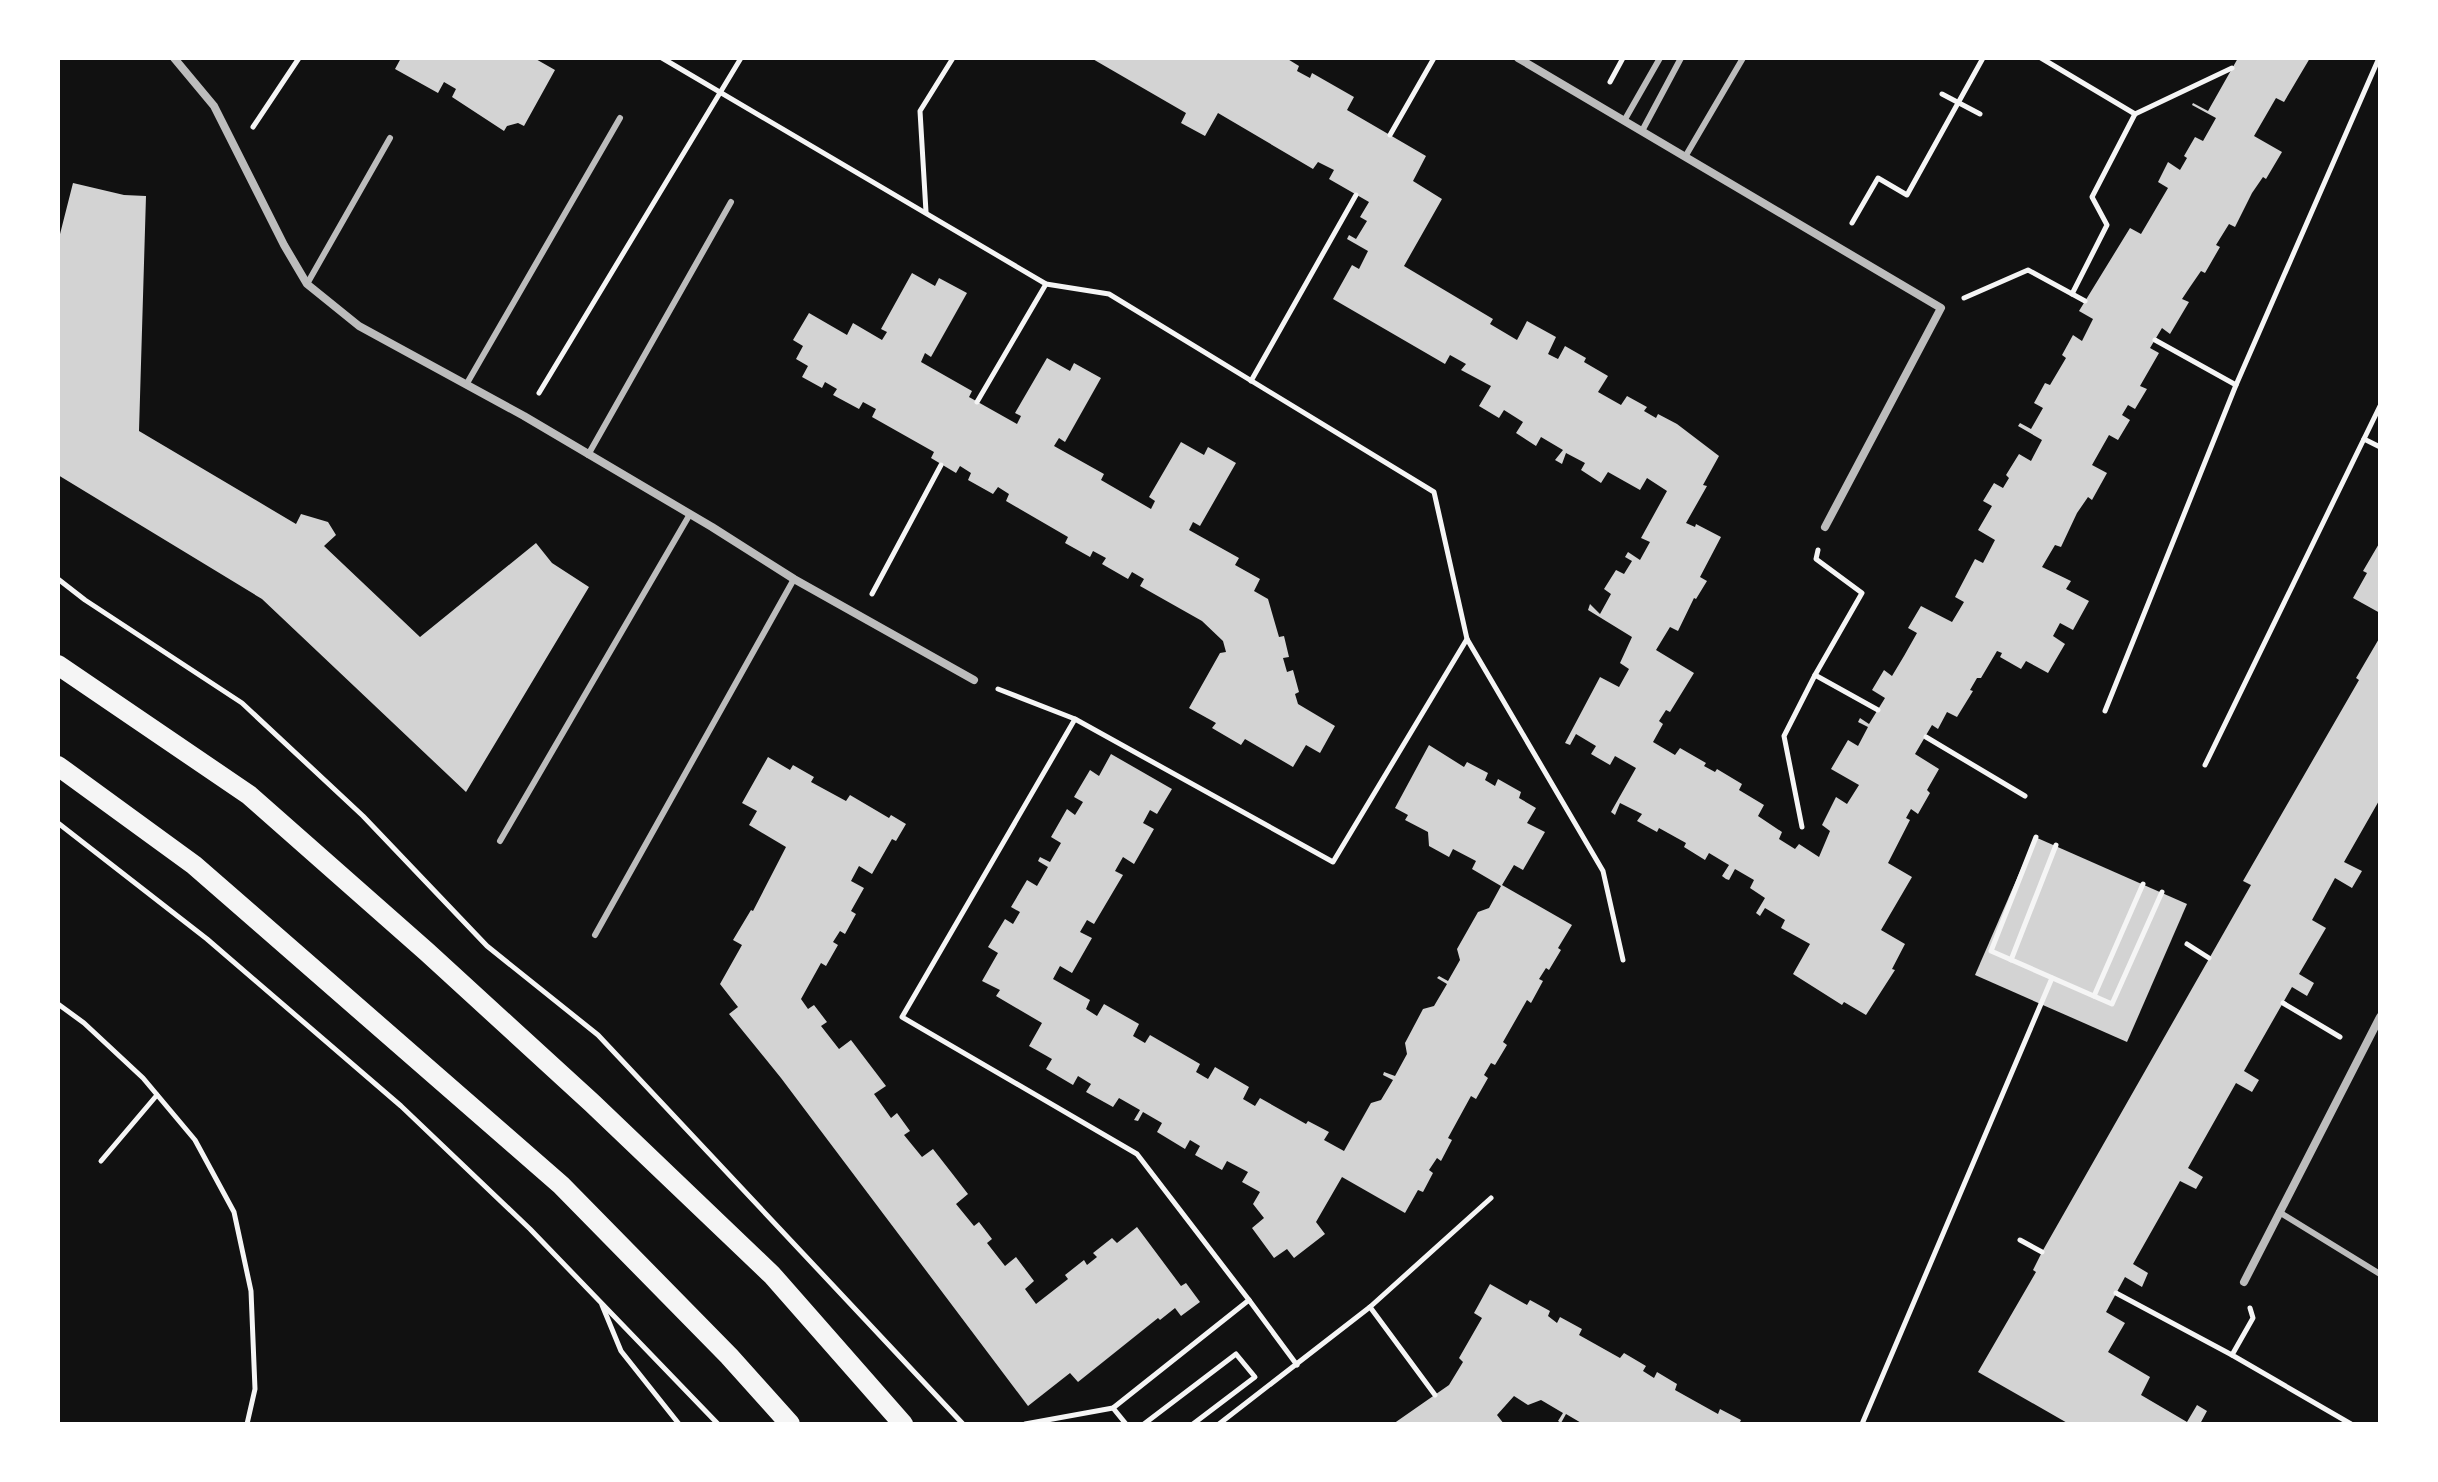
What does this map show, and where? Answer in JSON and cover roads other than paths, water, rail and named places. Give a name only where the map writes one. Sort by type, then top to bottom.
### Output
[{"type":"main road","points":[[58,665],[249,795],[427,952],[592,1103],[772,1275],[903,1424]]},
{"type":"main road","points":[[58,766],[194,865],[561,1185],[729,1356],[790,1424]]},
{"type":"street","points":[[174,58],[214,106],[307,284],[359,326],[524,416],[794,579],[974,680]]},
{"type":"street","points":[[1518,58],[1941,308],[1825,527]]},
{"type":"street","points":[[2244,1282],[2380,1017]]},
{"type":"lane","points":[[1624,121],[1660,58]]},
{"type":"lane","points":[[1642,131],[1681,58]]},
{"type":"lane","points":[[1685,157],[1743,58]]},
{"type":"lane","points":[[466,385],[620,118]]},
{"type":"lane","points":[[307,284],[390,138]]},
{"type":"lane","points":[[588,455],[731,202]]},
{"type":"lane","points":[[500,841],[690,514]]},
{"type":"lane","points":[[595,935],[794,579]]},
{"type":"lane","points":[[2279,1212],[2380,1274]]}]
